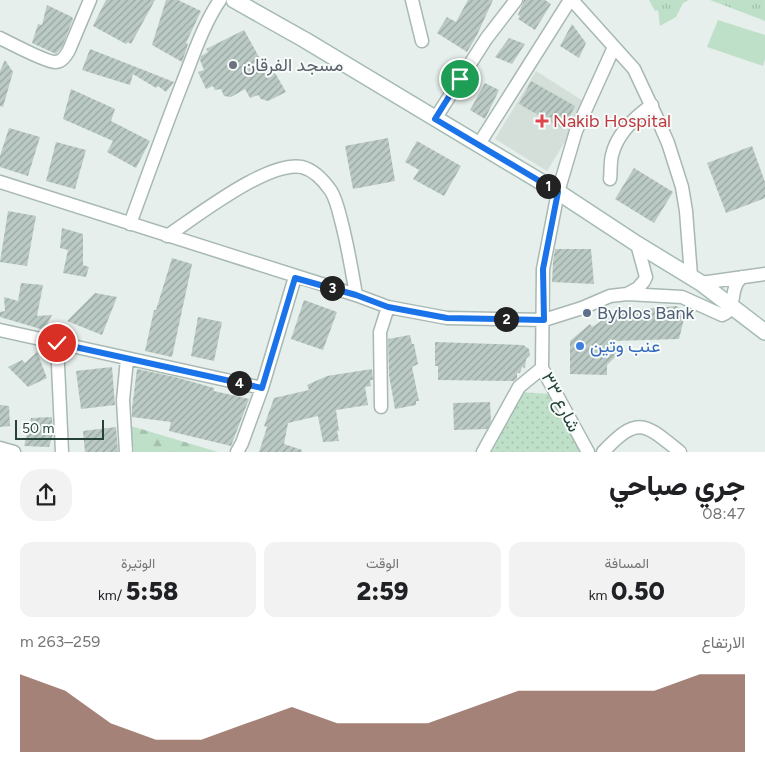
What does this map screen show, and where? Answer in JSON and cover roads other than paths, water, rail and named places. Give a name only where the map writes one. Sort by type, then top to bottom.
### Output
[{"type":"main road","points":[[234,0],[305,40],[558,192],[637,244],[687,274],[765,332]]},
{"type":"street","points":[[0,38],[49,61],[58,62],[65,58],[90,0]]},
{"type":"street","points":[[130,224],[193,54],[208,20],[220,0]]},
{"type":"street","points":[[412,0],[422,41]]},
{"type":"street","points":[[435,119],[486,39],[516,0]]},
{"type":"street","points":[[479,144],[571,0],[634,69],[652,105],[668,143],[682,187],[688,230],[687,274]]},
{"type":"street","name":"شارع ٣٣","points":[[588,452],[542,368],[544,320],[543,269],[558,192],[576,131],[614,47]]},
{"type":"street","points":[[610,180],[612,154],[625,129],[637,115],[652,105]]},
{"type":"street","points":[[167,236],[236,190],[263,175],[284,167],[302,168],[316,175],[331,192],[338,207],[350,252],[356,295]]},
{"type":"street","points":[[0,182],[295,278],[356,295],[388,307],[447,318],[544,320],[582,308],[610,296],[627,294],[682,297],[722,315],[726,314],[732,307],[734,288],[742,277]]},
{"type":"street","points":[[627,294],[642,285],[646,277],[637,244]]},
{"type":"street","points":[[686,253],[687,274]]},
{"type":"street","points":[[687,274],[742,277],[765,274]]},
{"type":"street","points":[[237,452],[262,388],[295,278]]},
{"type":"street","points":[[381,407],[380,332],[388,307]]},
{"type":"street","points":[[0,330],[262,388]]},
{"type":"street","points":[[57,343],[62,452]]},
{"type":"street","points":[[126,452],[123,400],[127,359]]},
{"type":"street","points":[[483,452],[519,387],[542,368]]},
{"type":"street","points":[[603,452],[625,431],[642,427],[655,432],[680,452]]},
{"type":"street","points":[[0,448],[14,452]]},
{"type":"place","name":"مسجد الفرقان","points":[[233,65]]},
{"type":"place","name":"Nakib Hospital","points":[[542,121]]},
{"type":"place","name":"Byblos Bank","points":[[587,313]]},
{"type":"place","name":"عنب وتين","points":[[580,346]]}]
